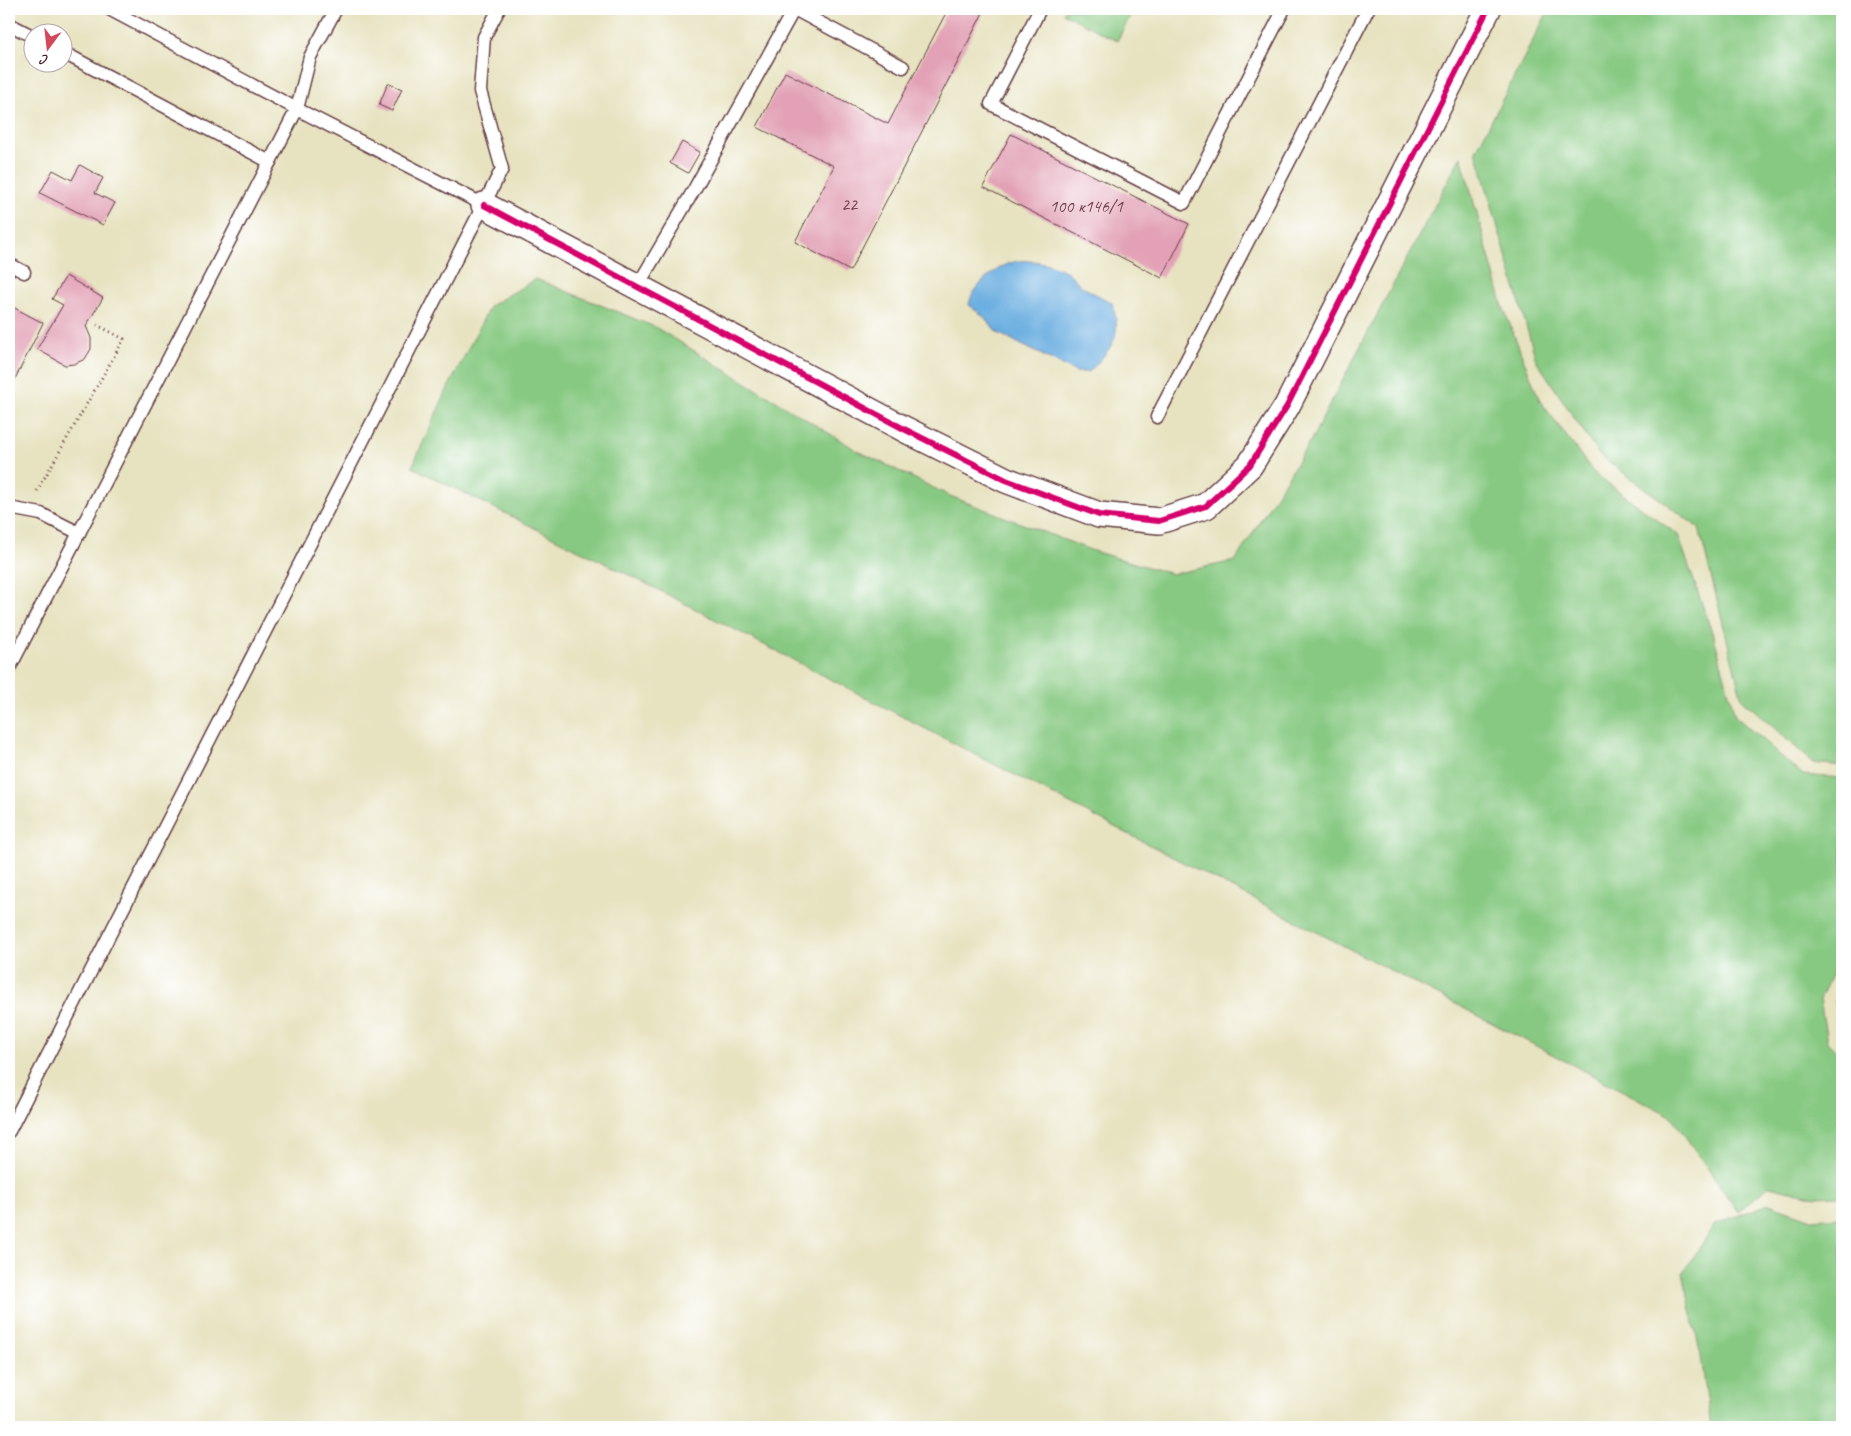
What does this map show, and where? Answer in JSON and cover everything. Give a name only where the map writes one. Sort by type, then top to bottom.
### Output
[{"type":"street","points":[[484,205],[906,430],[1006,480],[1099,515],[1160,521],[1206,506],[1250,464],[1287,406],[1488,9]]},
{"type":"lane","points":[[109,9],[297,109],[484,205]]},
{"type":"lane","points":[[9,669],[297,109],[310,57],[336,9]]},
{"type":"lane","points":[[9,1131],[502,169],[480,91],[484,37],[499,9]]},
{"type":"lane","points":[[637,286],[695,188],[794,9],[903,67]]},
{"type":"lane","points":[[1040,9],[991,104],[1184,203],[1284,9]]},
{"type":"lane","points":[[1157,418],[1368,9]]},
{"type":"lane","points":[[9,24],[22,31]]},
{"type":"lane","points":[[72,57],[270,162]]},
{"type":"lane","points":[[9,264],[24,272]]},
{"type":"lane","points":[[9,508],[41,514],[79,533]]},
{"type":"path","points":[[25,511],[124,339],[97,325]]},
{"type":"green space","points":[[1066,9],[1134,9],[1117,41],[1063,13]]},
{"type":"green space","points":[[1549,9],[1842,9],[1842,766],[1813,763],[1742,699],[1699,528],[1598,454],[1536,360],[1476,151]]},
{"type":"green space","points":[[1461,156],[1503,307],[1540,401],[1594,473],[1678,535],[1716,644],[1735,716],[1803,775],[1842,778],[1842,952],[1820,999],[1827,1042],[1842,1057],[1842,1196],[1816,1197],[1769,1186],[1738,1212],[1671,1116],[649,585],[412,467],[446,392],[490,306],[536,279],[655,327],[858,451],[950,496],[1093,551],[1172,574],[1235,561],[1311,440]]},
{"type":"green space","points":[[1842,984],[1842,1030],[1834,1002]]},
{"type":"green space","points":[[1769,1204],[1812,1219],[1842,1217],[1842,1427],[1711,1427],[1701,1356],[1683,1273],[1715,1224]]},
{"type":"water","points":[[1034,261],[1049,264],[1068,272],[1081,286],[1112,303],[1116,334],[1104,356],[1089,372],[1076,372],[998,333],[983,316],[969,305],[974,292],[1000,268],[1014,262]]},
{"type":"building","points":[[948,9],[985,9],[850,271],[795,242],[834,166],[757,127],[785,72],[888,124]]},
{"type":"building","points":[[388,83],[402,89],[392,111],[379,105]]},
{"type":"building","points":[[1011,134],[1189,224],[1162,278],[983,187]]},
{"type":"building","points":[[682,142],[700,152],[688,173],[670,163]]},
{"type":"building","points":[[80,165],[103,178],[95,193],[115,203],[103,225],[40,193],[53,170],[72,180]]},
{"type":"building","points":[[66,276],[103,298],[86,326],[91,338],[91,349],[85,359],[74,364],[65,365],[37,349],[63,305],[52,299]]},
{"type":"building","points":[[9,305],[43,323],[9,391]]},
{"type":"cycle path","points":[[484,205],[906,430],[1006,480],[1099,515],[1159,521],[1206,506],[1250,465],[1287,406],[1488,9]]}]
